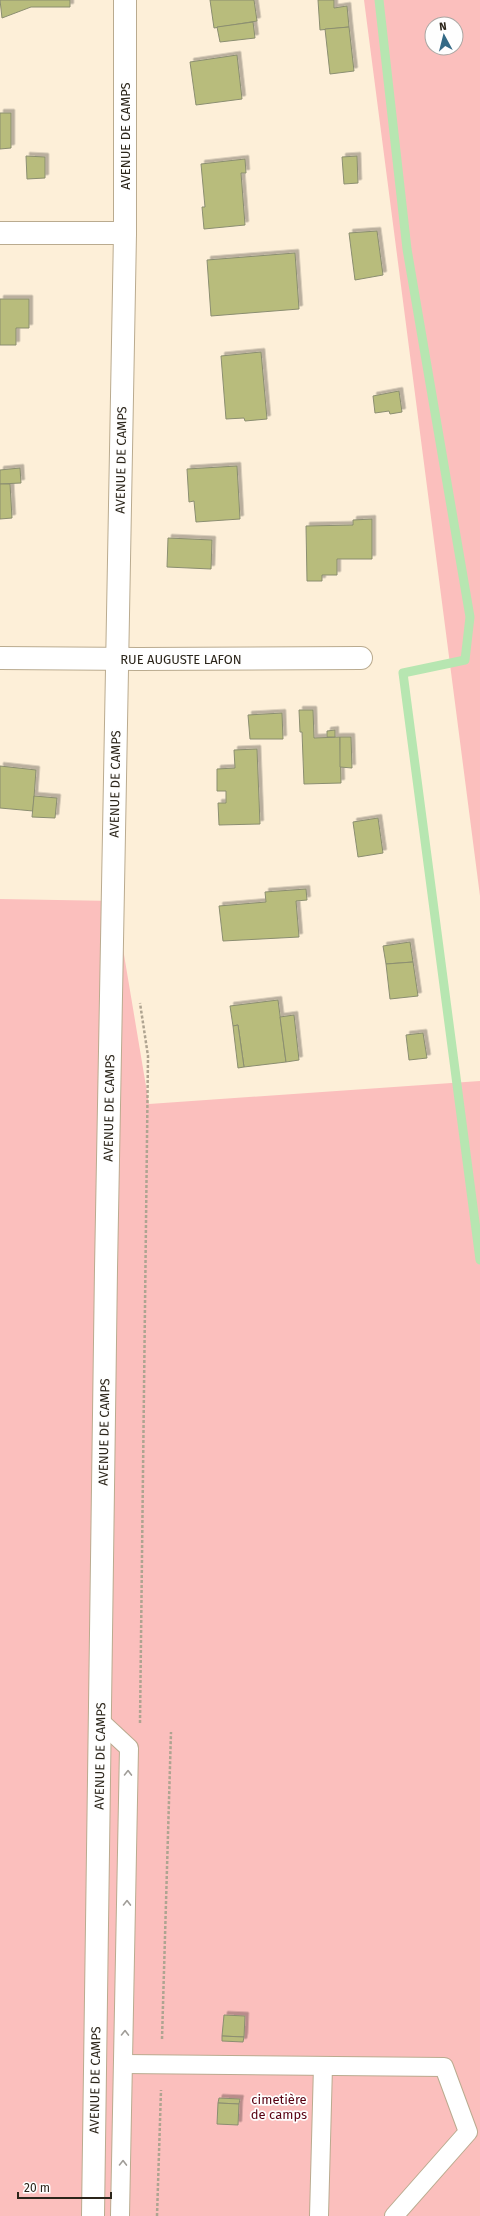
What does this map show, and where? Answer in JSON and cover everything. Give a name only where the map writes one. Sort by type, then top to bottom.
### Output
[{"type":"street","name":"AVENUE DE CAMPS","points":[[93,2216],[106,1261],[125,233],[125,0]]},
{"type":"street","points":[[0,233],[125,233]]},
{"type":"street","name":"RUE AUGUSTE LAFON","points":[[0,658],[361,658]]},
{"type":"lane","points":[[100,1721],[129,1748],[120,2216]]},
{"type":"lane","points":[[124,2064],[444,2068],[468,2132],[394,2216]]},
{"type":"lane","points":[[318,2216],[323,2066]]},
{"type":"path","points":[[129,1748],[140,1724],[148,1056],[139,999]]},
{"type":"path","points":[[157,2216],[171,1732]]},
{"type":"green space","points":[[364,0],[480,0],[480,896]]},
{"type":"green space","name":"cimetière de camps","points":[[0,899],[115,901],[149,1104],[480,1081],[480,2216],[0,2216]]},
{"type":"building","points":[[0,0],[70,0],[70,7],[31,7],[2,18]]},
{"type":"building","points":[[210,0],[254,0],[257,21],[214,28]]},
{"type":"building","points":[[318,0],[334,0],[334,8],[347,6],[349,27],[320,30]]},
{"type":"building","points":[[253,22],[255,38],[220,42],[217,27]]},
{"type":"building","points":[[349,27],[354,71],[330,74],[325,29]]},
{"type":"building","points":[[237,55],[242,99],[196,105],[190,62]]},
{"type":"building","points":[[0,113],[11,113],[11,148],[0,149]]},
{"type":"building","points":[[26,156],[45,157],[45,178],[27,179]]},
{"type":"building","points":[[357,156],[358,183],[344,184],[342,157]]},
{"type":"building","points":[[245,159],[246,173],[241,173],[245,225],[204,229],[202,207],[205,207],[201,164]]},
{"type":"building","points":[[377,231],[383,275],[355,280],[349,233]]},
{"type":"building","points":[[295,253],[299,309],[211,316],[207,260]]},
{"type":"building","points":[[0,299],[29,299],[29,328],[16,328],[16,345],[0,345]]},
{"type":"building","points":[[261,352],[267,419],[245,421],[244,418],[226,419],[221,356]]},
{"type":"building","points":[[399,391],[402,412],[390,414],[389,411],[375,413],[373,396]]},
{"type":"building","points":[[237,466],[240,519],[196,522],[194,501],[189,502],[187,469]]},
{"type":"building","points":[[20,468],[21,483],[0,484],[0,470]]},
{"type":"building","points":[[0,484],[10,484],[12,518],[0,519]]},
{"type":"building","points":[[372,519],[372,559],[337,559],[337,575],[322,575],[322,581],[307,581],[306,526],[353,525],[353,520]]},
{"type":"building","points":[[168,538],[212,540],[211,569],[167,567]]},
{"type":"building","points":[[299,710],[313,710],[314,738],[340,737],[341,783],[304,784],[302,732],[300,732]]},
{"type":"building","points":[[282,713],[283,739],[250,739],[248,715]]},
{"type":"building","points":[[335,730],[335,737],[327,737],[327,731]]},
{"type":"building","points":[[340,737],[351,737],[352,768],[340,767]]},
{"type":"building","points":[[257,749],[260,824],[219,825],[218,803],[226,803],[226,791],[217,791],[217,769],[235,768],[234,750]]},
{"type":"building","points":[[0,766],[36,770],[33,811],[0,808]]},
{"type":"building","points":[[34,796],[57,798],[55,818],[32,817]]},
{"type":"building","points":[[378,818],[383,853],[358,857],[353,822]]},
{"type":"building","points":[[306,889],[307,900],[296,901],[299,937],[223,941],[219,906],[266,902],[265,892]]},
{"type":"building","points":[[410,942],[413,962],[386,964],[383,946]]},
{"type":"building","points":[[413,962],[418,996],[390,999],[386,964]]},
{"type":"building","points":[[278,1000],[286,1062],[244,1067],[238,1025],[233,1026],[230,1006]]},
{"type":"building","points":[[294,1015],[299,1060],[286,1062],[280,1017]]},
{"type":"building","points":[[238,1025],[244,1067],[238,1068],[233,1026]]},
{"type":"building","points":[[423,1033],[427,1058],[409,1060],[406,1035]]},
{"type":"building","points":[[224,2015],[245,2016],[244,2037],[222,2036]]},
{"type":"building","points":[[222,2036],[244,2037],[243,2042],[222,2041]]},
{"type":"building","points":[[219,2098],[240,2099],[239,2104],[218,2103]]},
{"type":"building","points":[[218,2103],[239,2104],[238,2125],[217,2124]]},
{"type":"waterway","points":[[379,0],[407,249],[470,617],[465,660],[403,673],[480,1260]]}]
